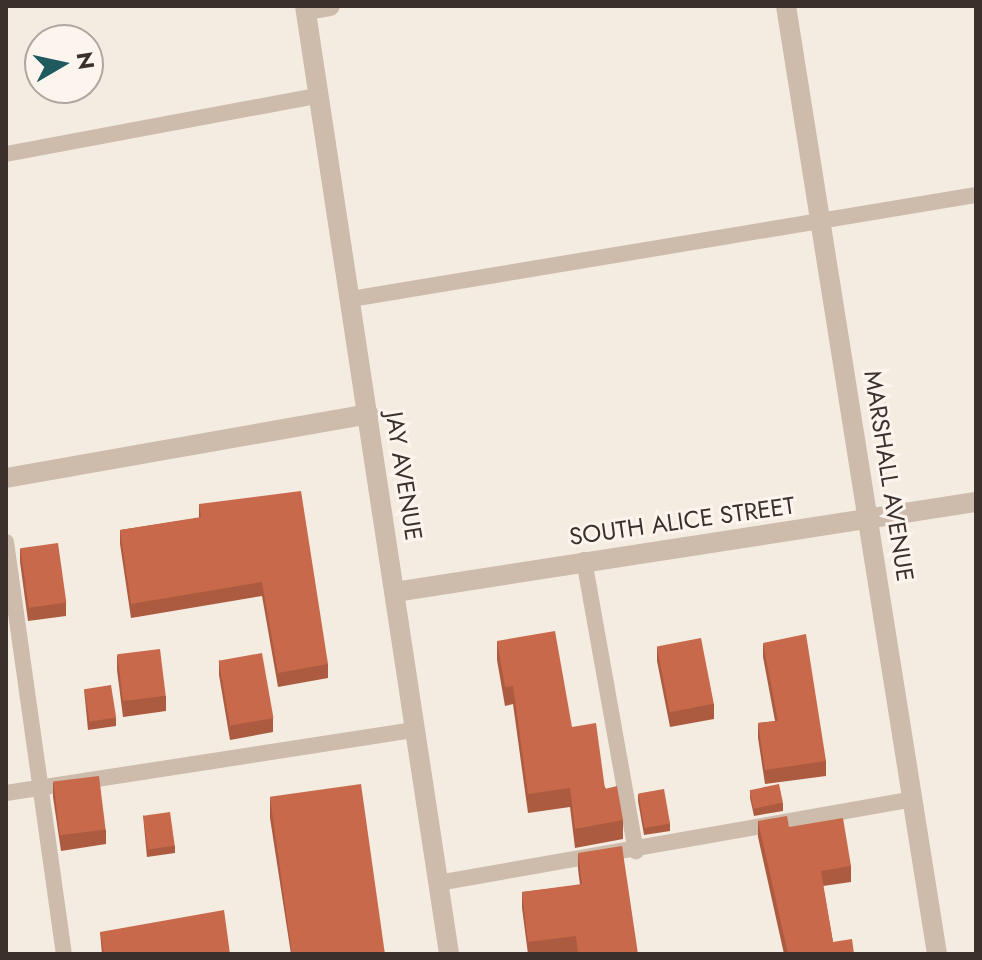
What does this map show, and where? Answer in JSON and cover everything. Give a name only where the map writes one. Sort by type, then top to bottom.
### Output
[{"type":"street","points":[[305,8],[330,6]]},
{"type":"street","name":"MARSHALL AVENUE","points":[[786,6],[937,954]]},
{"type":"street","name":"JAY AVENUE","points":[[305,8],[449,954]]},
{"type":"street","points":[[6,478],[368,414]]},
{"type":"street","name":"SOUTH ALICE STREET","points":[[395,592],[584,560],[976,502]]},
{"type":"lane","points":[[6,154],[320,95]]},
{"type":"lane","points":[[351,299],[976,195]]},
{"type":"lane","points":[[6,542],[38,788],[64,954]]},
{"type":"lane","points":[[584,560],[636,851]]},
{"type":"lane","points":[[6,793],[414,730]]},
{"type":"lane","points":[[438,883],[636,851],[912,799]]},
{"type":"building","points":[[301,491],[328,664],[278,673],[262,582],[131,604],[120,530],[201,517],[199,504]]},
{"type":"building","points":[[58,543],[66,602],[29,608],[20,548]]},
{"type":"building","points":[[555,631],[572,727],[596,723],[605,789],[617,786],[623,820],[575,829],[570,788],[528,794],[513,686],[505,687],[497,641]]},
{"type":"building","points":[[806,634],[826,761],[765,770],[758,723],[778,721],[763,643]]},
{"type":"building","points":[[701,638],[714,704],[670,712],[657,647]]},
{"type":"building","points":[[160,649],[166,696],[123,701],[117,654]]},
{"type":"building","points":[[262,653],[273,718],[230,726],[219,661]]},
{"type":"building","points":[[111,685],[116,718],[89,722],[84,689]]},
{"type":"building","points":[[99,776],[106,830],[60,835],[53,782]]},
{"type":"building","points":[[361,784],[385,954],[292,954],[270,797]]},
{"type":"building","points":[[779,784],[783,803],[754,809],[750,790]]},
{"type":"building","points":[[664,789],[670,823],[644,828],[638,794]]},
{"type":"building","points":[[170,812],[175,846],[148,849],[143,816]]},
{"type":"building","points":[[787,816],[789,827],[843,818],[851,866],[821,871],[833,942],[852,939],[854,954],[788,954],[758,821]]},
{"type":"building","points":[[622,846],[638,954],[578,954],[576,936],[528,942],[522,892],[582,884],[578,853]]},
{"type":"building","points":[[224,910],[230,954],[104,954],[100,932]]}]
